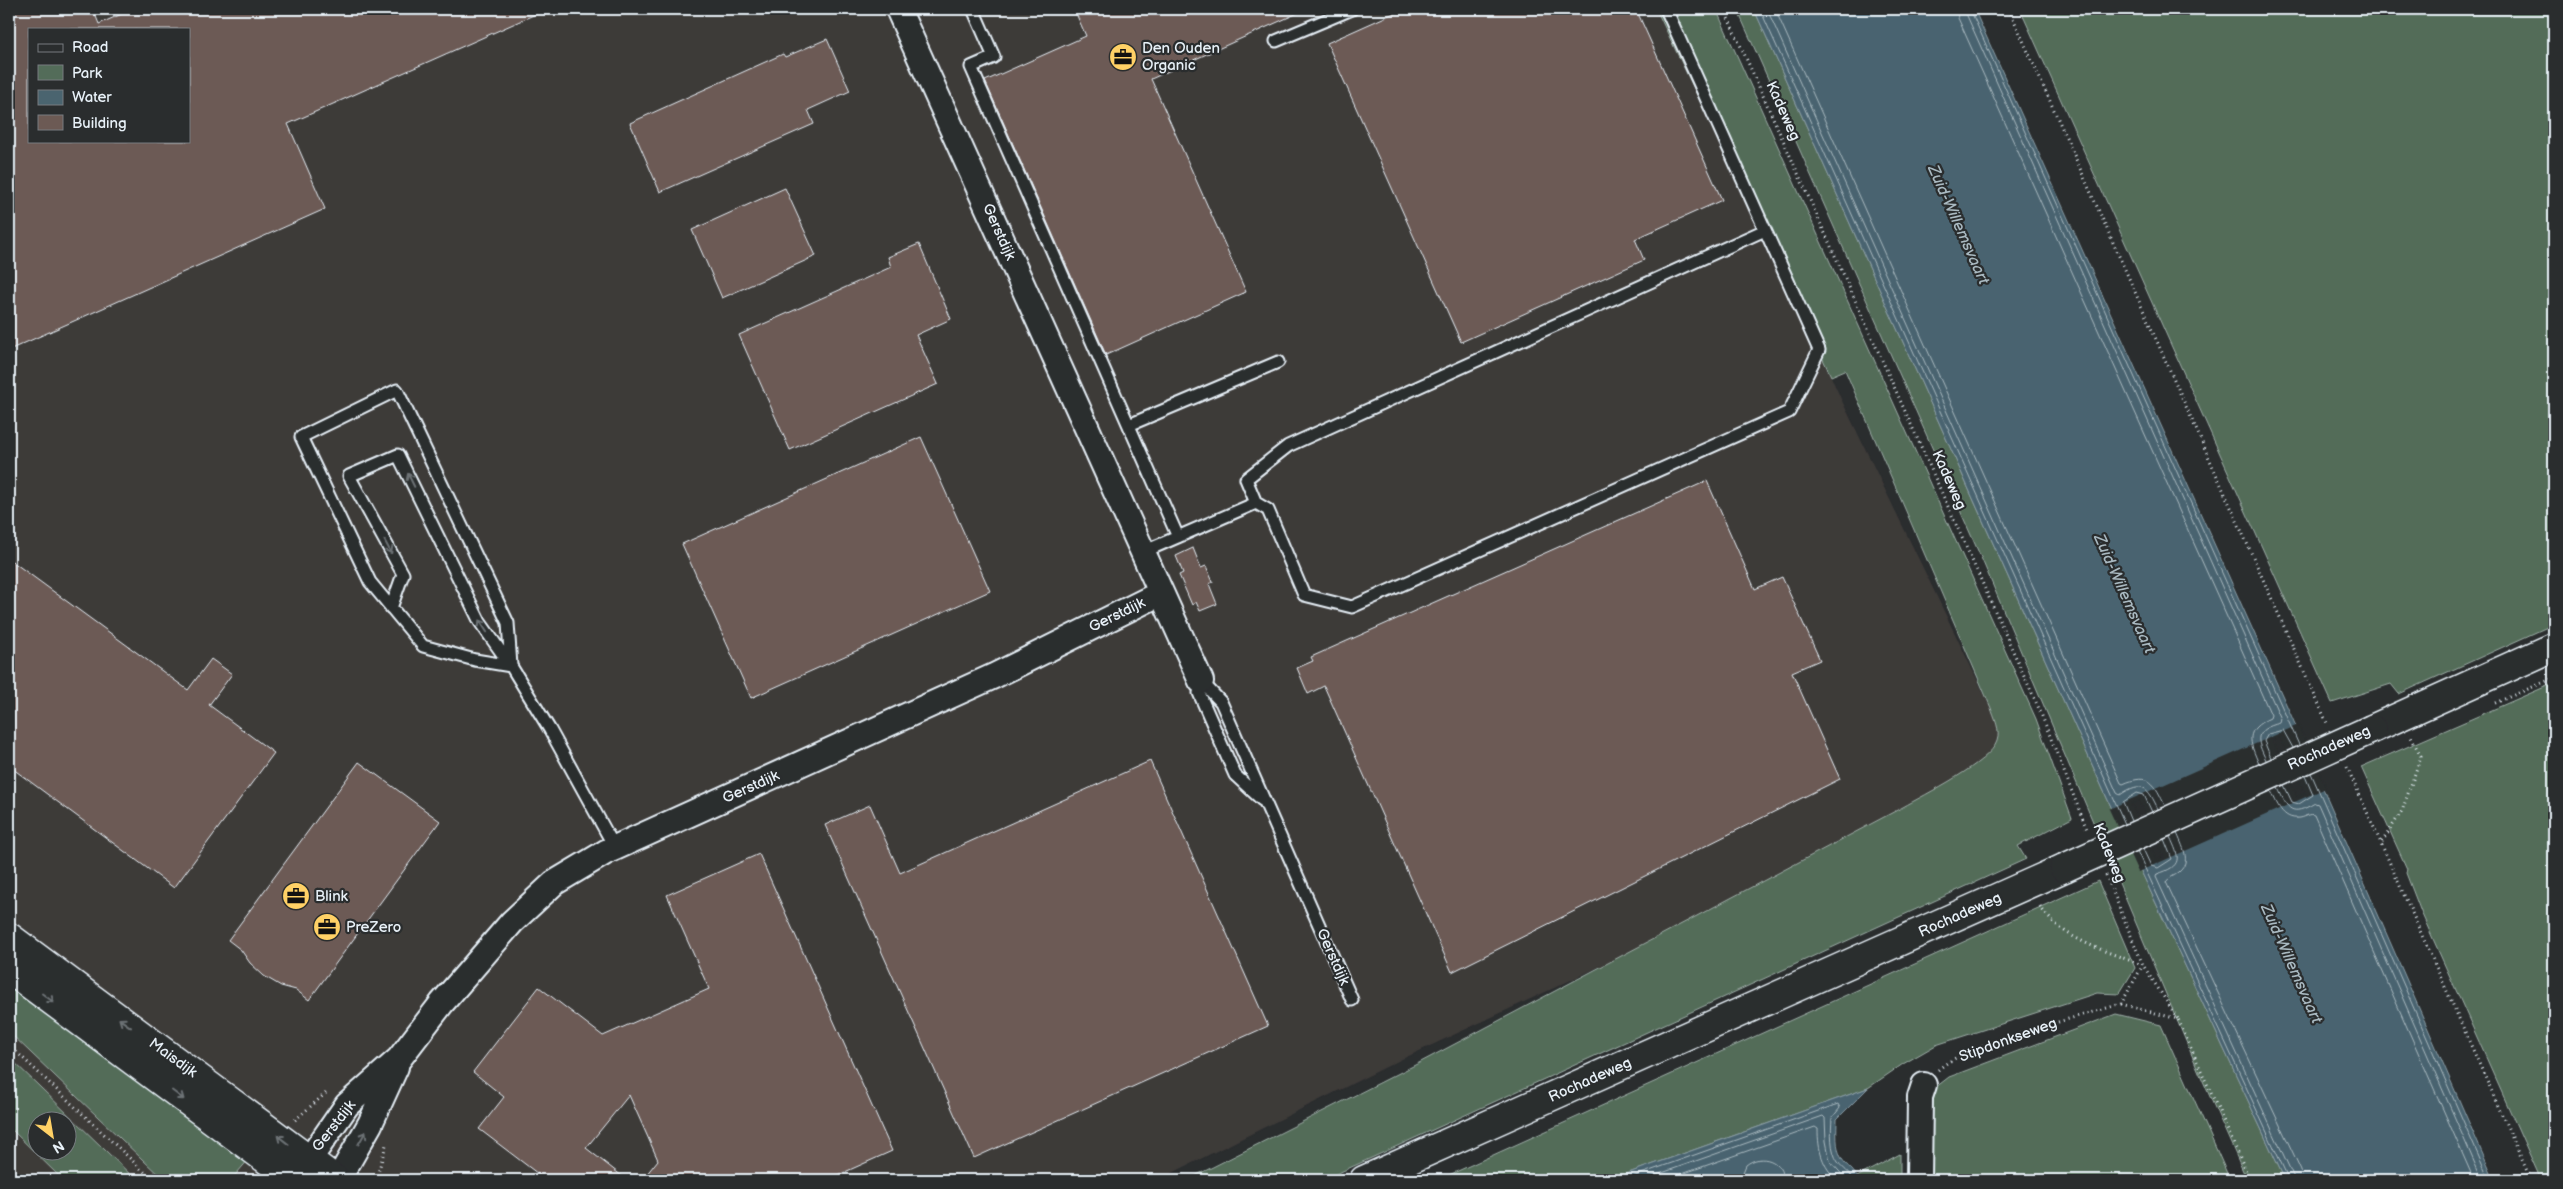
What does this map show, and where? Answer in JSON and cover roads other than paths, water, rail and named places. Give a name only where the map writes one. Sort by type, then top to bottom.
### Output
[{"type":"main road","name":"Rochadeweg","points":[[1364,1180],[2554,647]]},
{"type":"main road","name":"Maisdijk","points":[[9,937],[303,1173]]},
{"type":"main road","name":"Maisdijk","points":[[9,969],[303,1173],[337,1180]]},
{"type":"street","name":"Gerstdijk","points":[[898,9],[1143,552],[1200,687]]},
{"type":"street","name":"Gerstdijk","points":[[337,1180],[370,1124],[400,1059],[442,1003],[512,922],[554,884],[615,848],[994,676],[1161,593]]},
{"type":"street","name":"Gerstdijk","points":[[303,1173],[347,1105],[400,1059]]},
{"type":"street","points":[[1919,1180],[1920,1097],[1924,1085]]},
{"type":"lane","points":[[973,9],[994,57],[971,67],[1178,537]]},
{"type":"lane","points":[[1276,41],[1352,9]]},
{"type":"lane","points":[[1666,9],[1819,350],[1789,412],[1352,607],[1304,595],[1268,510],[1256,503],[1246,480],[1288,446],[1765,230]]},
{"type":"lane","points":[[1129,425],[1278,362]]},
{"type":"lane","points":[[397,390],[508,623],[511,666],[475,660],[423,646],[370,582],[301,437],[397,390]]},
{"type":"lane","points":[[391,608],[403,574],[350,476],[398,455],[480,622],[511,666],[550,730],[615,848]]},
{"type":"lane","points":[[1143,552],[1256,503]]},
{"type":"lane","name":"Gerstdijk","points":[[1200,687],[1222,702],[1352,1000]]},
{"type":"lane","name":"Gerstdijk","points":[[1200,687],[1235,775],[1266,804]]},
{"type":"water","name":"Zuid-Willemsvaart","points":[[1754,9],[1974,9],[2291,715],[2494,1180],[2285,1180],[2107,798]],"holes":[[[2281,734],[2308,794],[2296,800],[2269,739]],[[2140,797],[2167,858],[2155,863],[2128,803]]]},
{"type":"water","points":[[1868,1088],[1837,1119],[1838,1150],[1844,1162],[1858,1180],[1776,1180],[1760,1177],[1755,1180],[1609,1180]]},
{"type":"place","name":"Den Ouden Organic","points":[[1123,57]]},
{"type":"place","name":"Blink","points":[[296,896]]},
{"type":"place","name":"PreZero","points":[[327,927]]}]
